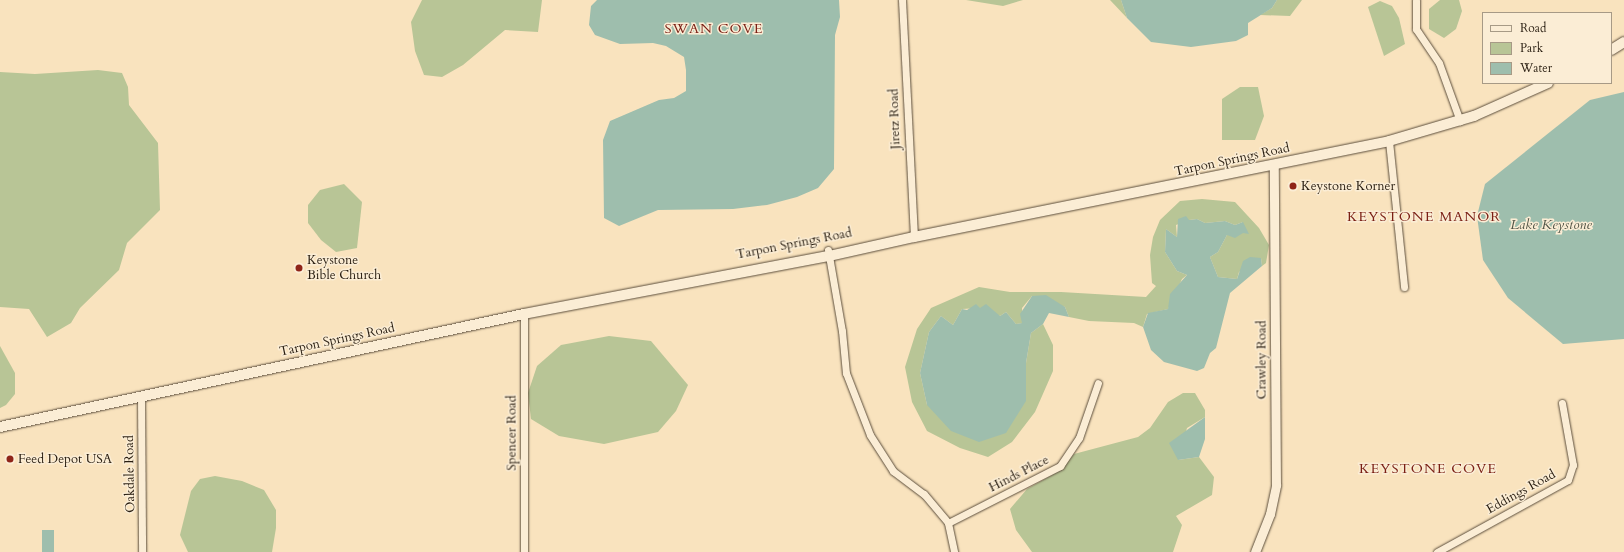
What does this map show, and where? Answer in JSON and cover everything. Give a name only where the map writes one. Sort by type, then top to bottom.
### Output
[{"type":"main road","points":[[1612,49],[1624,42]]},
{"type":"main road","name":"Tarpon Springs Road","points":[[0,427],[524,314],[681,282],[718,278],[828,253],[1389,141],[1460,121],[1546,84]]},
{"type":"street","name":"Jiretz Road","points":[[902,0],[914,236]]},
{"type":"street","points":[[1416,0],[1416,29],[1439,63],[1460,121]]},
{"type":"street","points":[[1389,141],[1404,287]]},
{"type":"street","name":"Crawley Road","points":[[1255,552],[1270,514],[1276,486],[1274,165]]},
{"type":"street","points":[[828,253],[842,331],[846,374],[870,435],[893,471],[924,494],[948,523],[954,552]]},
{"type":"street","name":"Spencer Road","points":[[524,314],[524,552]]},
{"type":"street","name":"Hinds Place","points":[[948,523],[1060,466],[1079,438],[1098,383]]},
{"type":"street","name":"Oakdale Road","points":[[141,396],[142,552]]},
{"type":"street","name":"Eddings Road","points":[[1437,552],[1568,480],[1573,465],[1562,403]]},
{"type":"green space","points":[[422,0],[542,0],[538,32],[505,30],[463,65],[442,77],[424,75],[415,51],[411,22]]},
{"type":"green space","points":[[966,0],[1023,0],[1003,6]]},
{"type":"green space","points":[[1110,0],[1121,0],[1127,18]]},
{"type":"green space","points":[[1277,0],[1302,0],[1290,16],[1260,15],[1272,8]]},
{"type":"green space","points":[[1440,0],[1459,0],[1462,11],[1456,29],[1444,38],[1429,29],[1429,9]]},
{"type":"green space","points":[[1380,1],[1392,6],[1399,18],[1405,44],[1384,56],[1368,7]]},
{"type":"green space","points":[[98,70],[122,73],[128,87],[129,105],[158,143],[160,210],[127,243],[119,270],[80,308],[71,323],[47,337],[29,309],[0,307],[0,72],[35,74]]},
{"type":"green space","points":[[1240,87],[1258,87],[1264,116],[1255,140],[1222,140],[1222,99]]},
{"type":"green space","points":[[344,184],[362,202],[357,248],[336,252],[321,240],[308,223],[308,205],[320,190]]},
{"type":"green space","points":[[1202,199],[1235,202],[1259,228],[1269,245],[1266,263],[1262,266],[1261,258],[1239,272],[1237,279],[1218,277],[1210,257],[1218,252],[1227,235],[1243,222],[1235,225],[1225,221],[1205,223],[1197,219],[1189,220],[1176,225],[1177,237],[1166,229],[1165,252],[1177,271],[1187,275],[1182,279],[1168,309],[1147,314],[1143,327],[1134,323],[1089,321],[1069,317],[1065,307],[1032,296],[1022,308],[1023,323],[1016,324],[1006,312],[1000,316],[979,308],[962,309],[953,325],[941,316],[929,332],[920,373],[927,405],[1026,401],[1026,363],[1031,333],[1043,324],[1053,345],[1053,371],[1035,412],[1012,442],[988,457],[960,448],[927,431],[912,402],[905,367],[917,329],[931,308],[979,287],[1010,292],[1061,292],[1146,297],[1156,286],[1152,283],[1150,255],[1153,237],[1160,220],[1180,201]]},
{"type":"green space","points":[[609,336],[651,341],[688,385],[676,411],[658,432],[604,444],[559,436],[531,419],[528,393],[537,366],[561,345]]},
{"type":"green space","points":[[0,346],[15,373],[15,394],[6,405],[0,408]]},
{"type":"green space","points":[[1183,393],[1195,393],[1205,410],[1205,417],[1187,428],[1178,460],[1199,457],[1214,477],[1212,495],[1176,516],[1182,525],[1173,552],[1032,552],[1016,530],[1010,509],[1027,489],[1061,470],[1074,454],[1138,437],[1150,428],[1168,402]]},
{"type":"green space","points":[[215,476],[242,481],[264,490],[276,510],[276,528],[272,552],[188,552],[180,535],[191,491],[200,479]]},
{"type":"water","points":[[597,0],[839,0],[840,17],[835,35],[834,169],[818,188],[797,197],[767,205],[733,209],[658,210],[619,226],[604,218],[603,140],[610,121],[659,100],[674,98],[686,91],[686,70],[684,57],[666,46],[653,43],[620,44],[595,35],[589,25],[591,6]]},
{"type":"water","points":[[1121,0],[1277,0],[1272,8],[1248,23],[1248,35],[1236,41],[1191,47],[1151,42],[1127,18]]},
{"type":"water","name":"Lake Keystone","points":[[1624,92],[1624,339],[1563,344],[1508,298],[1483,260],[1477,216],[1485,184],[1590,100]]},
{"type":"water","points":[[1186,216],[1189,220],[1197,219],[1205,223],[1225,221],[1235,225],[1243,222],[1249,234],[1243,233],[1235,238],[1227,235],[1218,252],[1210,257],[1218,277],[1237,279],[1243,261],[1250,257],[1261,258],[1262,266],[1230,293],[1216,348],[1210,353],[1204,368],[1197,371],[1164,362],[1151,350],[1143,327],[1148,313],[1168,309],[1170,294],[1187,275],[1177,271],[1165,252],[1166,229],[1177,237],[1178,219]]},
{"type":"water","points":[[1046,295],[1065,307],[1069,317],[1049,313],[1043,324],[1031,333],[1026,363],[1026,401],[1006,433],[979,442],[951,431],[927,405],[920,373],[929,332],[941,316],[953,325],[962,309],[967,310],[976,304],[980,308],[986,304],[1000,316],[1006,312],[1016,324],[1022,323],[1020,314],[1032,296]]},
{"type":"water","points":[[1205,417],[1205,439],[1199,457],[1178,460],[1169,443]]},
{"type":"water","points":[[42,530],[54,530],[54,552],[42,552]]},
{"type":"place","name":"Keystone Korner","points":[[1293,186]]},
{"type":"place","name":"Keystone Bible Church","points":[[299,268]]},
{"type":"place","name":"Feed Depot USA","points":[[10,459]]},
{"type":"district","name":"SWAN COVE","points":[[714,29]]},
{"type":"district","name":"KEYSTONE MANOR","points":[[1424,217]]},
{"type":"district","name":"KEYSTONE COVE","points":[[1428,469]]}]
